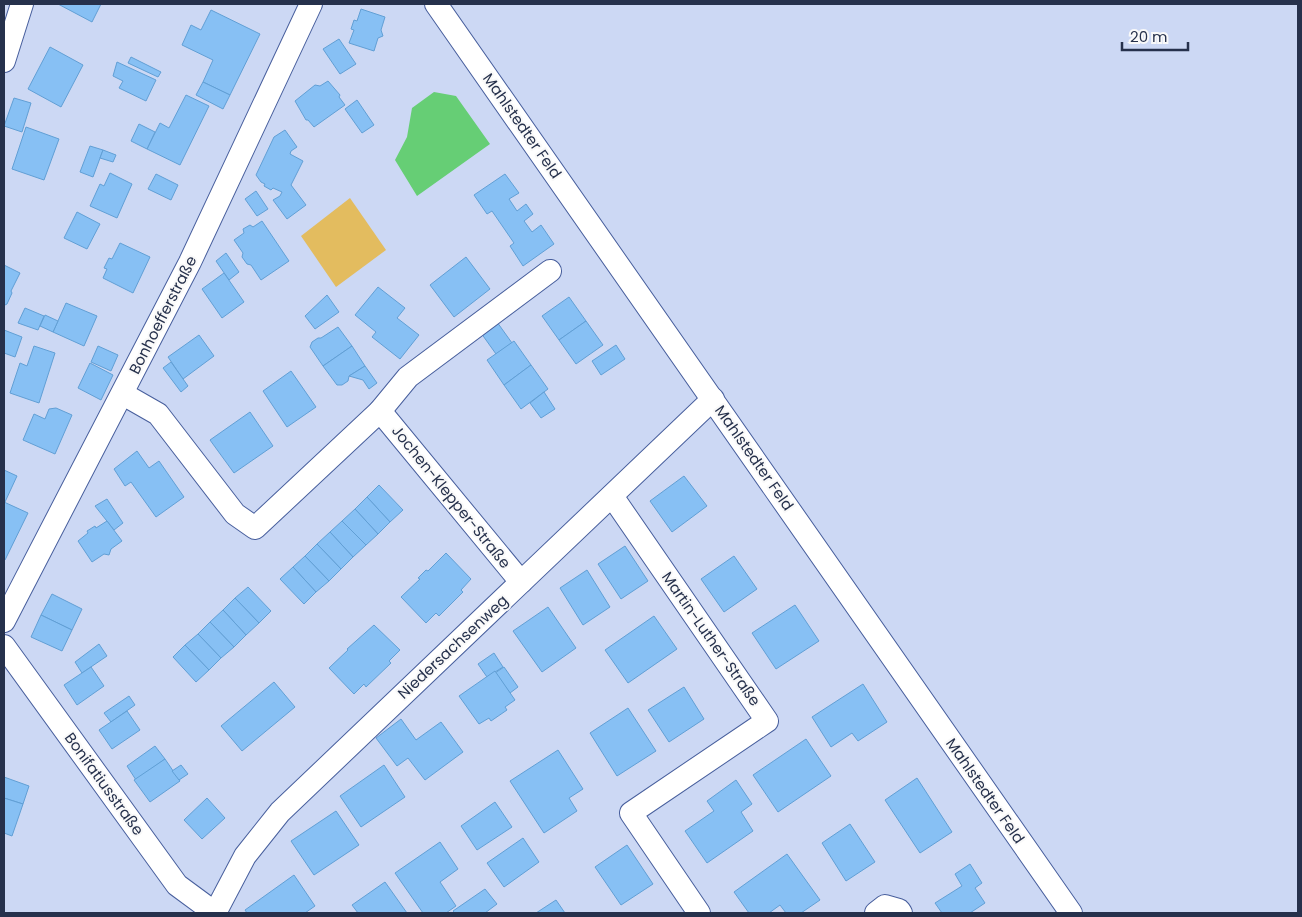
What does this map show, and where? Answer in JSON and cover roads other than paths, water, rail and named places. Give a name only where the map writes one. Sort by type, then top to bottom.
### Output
[{"type":"street","points":[[4,61],[22,4]]},
{"type":"street","name":"Bonhoefferstraße","points":[[4,622],[190,262],[311,4]]},
{"type":"street","name":"Mahlstedter Feld","points":[[436,4],[1071,913]]},
{"type":"street","name":"Jochen-Klepper-Straße","points":[[123,394],[158,414],[236,514],[255,528],[380,412],[408,377],[550,271]]},
{"type":"street","name":"Niedersachsenweg","points":[[215,913],[245,856],[280,812],[713,399]]},
{"type":"street","name":"Jochen-Klepper-Straße","points":[[380,412],[521,582]]},
{"type":"street","name":"Martin-Luther-Straße","points":[[612,496],[767,721],[631,813],[699,913]]},
{"type":"street","name":"Bonifatiusstraße","points":[[4,646],[177,885],[215,913]]},
{"type":"street","points":[[876,913],[885,906],[899,910],[901,913]]}]
